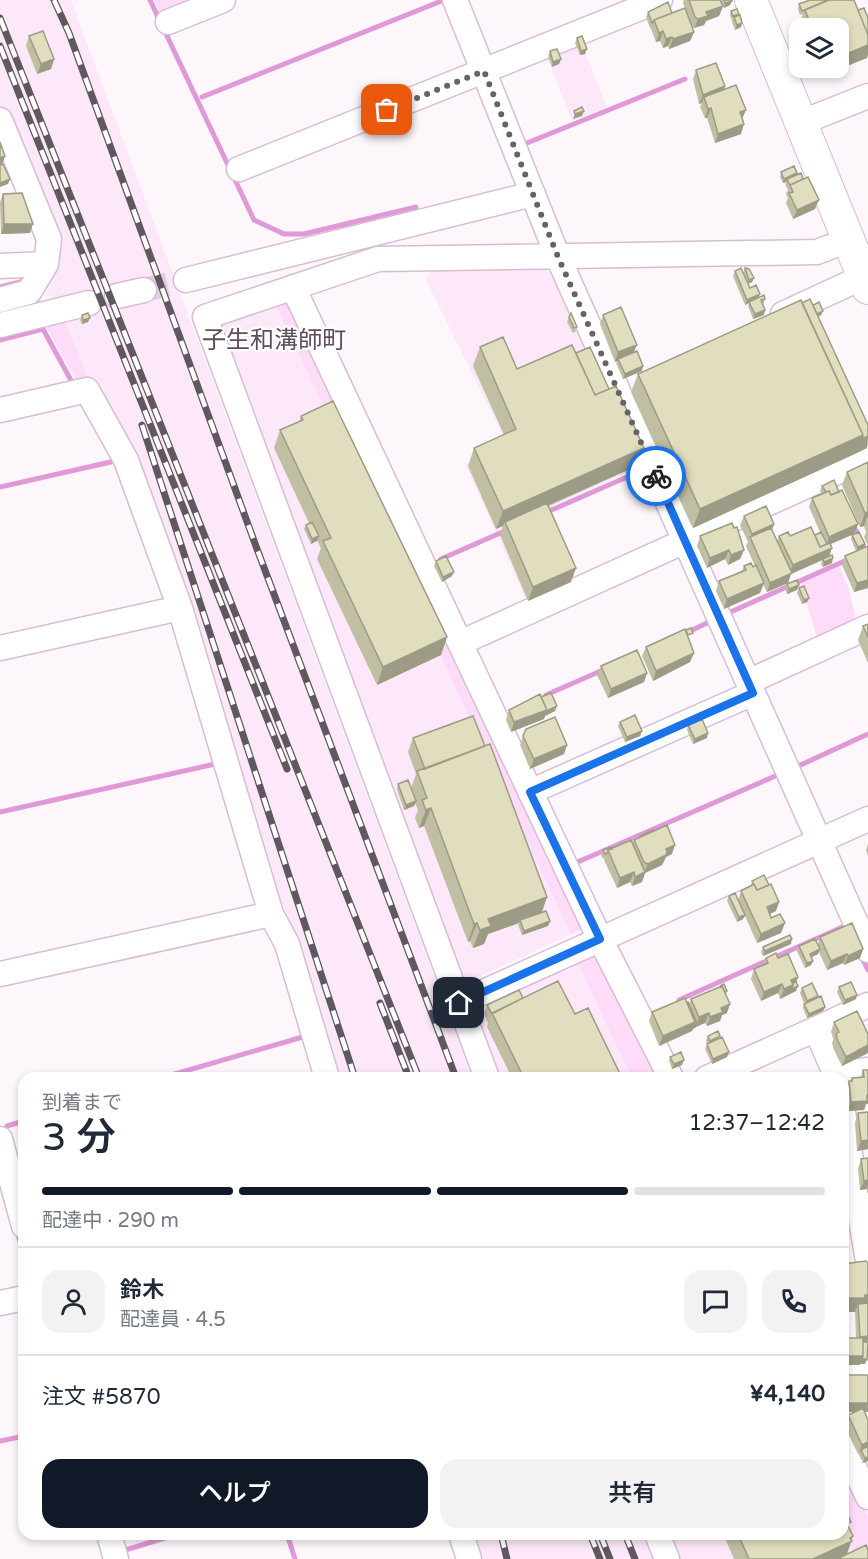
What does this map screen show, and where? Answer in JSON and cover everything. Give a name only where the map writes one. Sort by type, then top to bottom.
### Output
[{"type":"main road","points":[[751,0],[800,123],[861,241],[866,283]]},
{"type":"street","points":[[168,22],[190,6],[223,0]]},
{"type":"street","points":[[455,0],[558,257],[628,385],[685,541],[868,950]]},
{"type":"street","points":[[239,170],[660,0]]},
{"type":"street","points":[[800,123],[868,96]]},
{"type":"street","points":[[0,120],[49,239],[46,264],[29,292],[0,300]]},
{"type":"street","points":[[186,280],[533,194]]},
{"type":"street","points":[[485,1072],[205,317],[378,259],[817,252],[861,241]]},
{"type":"street","points":[[0,266],[46,264]]},
{"type":"street","points":[[767,321],[866,283]]},
{"type":"street","points":[[293,287],[600,939],[668,1072]]},
{"type":"street","points":[[117,296],[144,290]]},
{"type":"street","points":[[0,325],[89,303]]},
{"type":"street","points":[[0,410],[87,390],[126,460],[180,608],[271,914],[287,944],[325,1072]]},
{"type":"street","points":[[460,643],[868,458]]},
{"type":"street","points":[[0,648],[180,608]]},
{"type":"street","points":[[530,792],[751,688],[868,627]]},
{"type":"street","points":[[459,1003],[868,819]]},
{"type":"street","points":[[0,975],[271,914]]},
{"type":"street","points":[[719,1072],[868,1005]]},
{"type":"street","points":[[816,1029],[835,1072]]},
{"type":"street","points":[[849,1074],[868,1070]]},
{"type":"street","points":[[0,1139],[18,1204]]},
{"type":"street","points":[[849,1151],[868,1261]]},
{"type":"street","points":[[0,1303],[18,1299]]},
{"type":"street","points":[[849,1372],[868,1373]]},
{"type":"street","points":[[849,1457],[868,1497]]},
{"type":"street","points":[[111,1540],[116,1559]]},
{"type":"street","points":[[463,1540],[469,1559]]},
{"type":"street","points":[[659,1540],[667,1559]]},
{"type":"shaded area","points":[[0,0],[71,0],[470,1072],[330,1072],[90,382],[64,319],[62,300],[46,295],[53,277],[54,243],[0,105]]},
{"type":"shaded area","points":[[154,0],[186,0],[188,5],[162,17]]},
{"type":"shaded area","points":[[580,39],[607,107],[572,121],[545,53]]},
{"type":"shaded area","points":[[541,268],[553,274],[640,467],[544,510],[575,582],[528,604],[465,464],[507,444],[426,280],[431,271]]},
{"type":"shaded area","points":[[285,300],[580,930],[470,981],[459,975],[220,332],[226,319]]},
{"type":"shaded area","points":[[285,300],[296,305],[584,918],[580,930],[571,934],[275,303]]},
{"type":"shaded area","points":[[64,319],[90,382],[79,385],[45,325]]},
{"type":"shaded area","points":[[839,566],[848,586],[857,625],[818,642],[801,583]]},
{"type":"shaded area","points":[[592,957],[659,1072],[495,1072],[475,1020],[481,1007]]},
{"type":"shaded area","points":[[592,957],[606,961],[660,1072],[629,1072],[578,963]]},
{"type":"shaded area","points":[[849,1476],[868,1516],[868,1559],[678,1559],[671,1540],[849,1540]]},
{"type":"shaded area","points":[[849,1476],[868,1516],[868,1559],[857,1558],[848,1540]]},
{"type":"shaded area","points":[[468,1540],[645,1540],[652,1559],[474,1559]]},
{"type":"building","points":[[689,0],[720,0],[723,6],[706,12],[708,16],[698,19],[695,17]]},
{"type":"building","points":[[810,0],[828,0],[802,11],[799,4]]},
{"type":"building","points":[[829,0],[854,0],[868,35],[868,45],[849,53],[849,18],[808,18],[805,10]]},
{"type":"building","points":[[668,2],[672,13],[652,23],[648,12]]},
{"type":"building","points":[[685,8],[694,32],[666,39],[663,31],[659,33],[654,20]]},
{"type":"building","points":[[864,8],[868,18],[868,35],[858,10]]},
{"type":"building","points":[[737,9],[739,14],[733,16],[731,11]]},
{"type":"building","points":[[740,15],[742,23],[737,25],[734,17]]},
{"type":"building","points":[[43,31],[54,59],[41,64],[29,36]]},
{"type":"building","points":[[582,36],[587,49],[581,51],[577,38]]},
{"type":"building","points":[[557,49],[561,59],[553,62],[550,51]]},
{"type":"building","points":[[716,63],[725,86],[703,95],[696,70]]},
{"type":"building","points":[[736,85],[746,110],[740,112],[744,124],[718,134],[711,108],[708,109],[704,97]]},
{"type":"building","points":[[582,107],[584,111],[575,114],[574,111]]},
{"type":"building","points":[[0,142],[5,156],[0,158]]},
{"type":"building","points":[[3,164],[10,179],[0,183],[0,165]]},
{"type":"building","points":[[794,166],[797,173],[784,179],[781,172]]},
{"type":"building","points":[[801,173],[803,179],[790,185],[787,179]]},
{"type":"building","points":[[808,177],[819,200],[797,210],[789,193],[793,192],[790,185]]},
{"type":"building","points":[[22,193],[33,224],[4,224],[3,194]]},
{"type":"building","points":[[741,268],[750,288],[756,285],[760,294],[747,300],[735,271]]},
{"type":"building","points":[[745,268],[749,269],[754,278],[749,280]]},
{"type":"building","points":[[764,295],[765,299],[761,300],[765,310],[755,314],[749,302]]},
{"type":"building","points":[[810,299],[868,425],[868,436],[862,439],[863,435],[802,303]]},
{"type":"building","points":[[801,300],[863,435],[700,509],[638,374]]},
{"type":"building","points":[[819,302],[823,311],[817,314],[813,305]]},
{"type":"building","points":[[621,307],[637,345],[618,352],[603,315]]},
{"type":"building","points":[[88,313],[90,318],[83,320],[82,315]]},
{"type":"building","points":[[571,313],[577,327],[574,328],[569,317]]},
{"type":"building","points":[[503,337],[517,369],[572,345],[595,395],[616,386],[644,448],[503,511],[474,448],[516,429],[480,347]]},
{"type":"building","points":[[590,347],[609,389],[595,395],[576,353]]},
{"type":"building","points":[[637,351],[643,366],[625,374],[618,359]]},
{"type":"building","points":[[333,401],[447,637],[383,667],[323,541],[331,538],[280,430],[303,420],[301,416]]},
{"type":"building","points":[[868,462],[868,512],[865,513],[847,472]]},
{"type":"building","points":[[834,480],[839,492],[831,495],[822,486]]},
{"type":"building","points":[[842,490],[858,524],[829,537],[812,498],[829,491],[831,495]]},
{"type":"building","points":[[547,503],[576,568],[533,587],[505,522]]},
{"type":"building","points":[[766,506],[774,524],[752,534],[744,516]]},
{"type":"building","points":[[312,522],[319,536],[312,539],[306,525]]},
{"type":"building","points":[[732,523],[734,528],[737,527],[744,550],[731,555],[729,550],[710,558],[700,536]]},
{"type":"building","points":[[811,527],[820,547],[830,543],[832,548],[793,565],[779,536],[788,532],[790,536]]},
{"type":"building","points":[[771,528],[792,573],[770,583],[750,537]]},
{"type":"building","points":[[821,532],[827,544],[820,547],[815,535]]},
{"type":"building","points":[[859,532],[865,544],[858,547],[852,535]]},
{"type":"building","points":[[868,546],[868,580],[857,583],[845,556]]},
{"type":"building","points":[[832,555],[833,558],[824,562],[823,559]]},
{"type":"building","points":[[446,556],[454,572],[443,577],[436,561]]},
{"type":"building","points":[[751,563],[753,567],[756,565],[764,583],[727,599],[719,581],[746,570],[744,566]]},
{"type":"building","points":[[797,580],[799,585],[789,589],[787,584]]},
{"type":"building","points":[[804,586],[809,598],[804,600],[799,588]]},
{"type":"building","points":[[868,624],[868,637],[863,626]]},
{"type":"building","points":[[691,628],[693,633],[688,635],[686,630]]},
{"type":"building","points":[[685,629],[694,653],[656,671],[646,647]]},
{"type":"building","points":[[637,650],[647,673],[611,689],[601,666]]},
{"type":"building","points":[[551,693],[557,706],[547,711],[541,697]]},
{"type":"building","points":[[540,694],[547,710],[514,722],[509,710]]},
{"type":"building","points":[[635,715],[642,731],[627,737],[620,722]]},
{"type":"building","points":[[473,716],[485,746],[425,769],[413,738]]},
{"type":"building","points":[[555,717],[567,745],[534,759],[523,736],[526,729]]},
{"type":"building","points":[[702,719],[708,733],[695,739],[688,725]]},
{"type":"building","points":[[490,744],[547,897],[488,919],[491,926],[480,930],[477,923],[474,924],[431,808],[426,810],[422,800],[427,798],[417,771]]},
{"type":"building","points":[[408,780],[416,801],[406,805],[398,784]]},
{"type":"building","points":[[667,825],[675,845],[666,849],[666,855],[648,864],[644,862],[634,840]]},
{"type":"building","points":[[631,840],[645,872],[635,877],[634,872],[620,878],[608,850]]},
{"type":"building","points":[[611,847],[612,849],[605,854],[603,850]]},
{"type":"building","points":[[764,875],[769,885],[757,890],[752,881]]},
{"type":"building","points":[[754,884],[757,890],[771,884],[779,902],[767,907],[771,918],[780,914],[785,923],[761,934],[741,891]]},
{"type":"building","points":[[735,893],[745,915],[739,917],[729,896]]},
{"type":"building","points":[[546,911],[550,921],[524,931],[520,920]]},
{"type":"building","points":[[852,923],[863,949],[831,961],[820,937]]},
{"type":"building","points":[[790,935],[792,939],[765,951],[763,947]]},
{"type":"building","points":[[815,939],[820,949],[810,954],[813,961],[807,963],[799,946]]},
{"type":"building","points":[[776,953],[778,958],[788,954],[798,977],[791,980],[793,985],[784,989],[782,984],[764,992],[754,969],[768,963],[766,958]]},
{"type":"building","points":[[558,981],[575,1014],[588,1008],[619,1072],[521,1072],[492,1013]]},
{"type":"building","points":[[796,982],[798,986],[792,989],[793,983]]},
{"type":"building","points":[[851,982],[857,995],[845,1000],[839,987]]},
{"type":"building","points":[[812,983],[818,996],[807,1001],[802,988]]},
{"type":"building","points":[[722,986],[730,1004],[721,1008],[723,1012],[710,1017],[709,1013],[699,1017],[691,999]]},
{"type":"building","points":[[519,990],[523,998],[492,1014],[487,1005]]},
{"type":"building","points":[[821,996],[825,1007],[809,1014],[804,1004]]},
{"type":"building","points":[[685,998],[695,1022],[663,1036],[652,1012]]},
{"type":"building","points":[[688,1002],[697,1023],[694,1024]]},
{"type":"building","points":[[857,1011],[868,1034],[868,1045],[846,1057],[838,1041],[836,1034],[839,1032],[834,1022]]},
{"type":"building","points":[[718,1031],[720,1036],[710,1041],[708,1036]]},
{"type":"building","points":[[722,1037],[729,1052],[713,1059],[707,1044]]},
{"type":"building","points":[[681,1052],[684,1060],[674,1064],[670,1057]]},
{"type":"building","points":[[863,1070],[868,1070],[867,1101],[851,1102],[849,1081],[852,1081],[852,1078],[864,1077]]},
{"type":"building","points":[[868,1112],[868,1140],[861,1141],[858,1113]]},
{"type":"building","points":[[868,1158],[868,1180],[864,1181],[861,1159]]},
{"type":"building","points":[[866,1261],[868,1263],[868,1295],[865,1295],[865,1298],[849,1298],[849,1263]]},
{"type":"building","points":[[868,1303],[868,1336],[860,1337],[858,1304]]},
{"type":"building","points":[[849,1338],[863,1338],[863,1356],[849,1356]]},
{"type":"building","points":[[863,1342],[868,1342],[867,1359],[862,1359]]},
{"type":"building","points":[[849,1375],[868,1375],[868,1403],[849,1403]]},
{"type":"building","points":[[863,1408],[868,1420],[868,1442],[862,1445],[849,1415]]},
{"type":"building","points":[[868,1446],[868,1457],[865,1458],[861,1450]]},
{"type":"building","points":[[849,1528],[853,1536],[850,1538],[852,1541],[813,1559],[749,1559],[741,1540],[849,1540]]},
{"type":"building","points":[[866,1545],[868,1559],[837,1559]]},
{"type":"waterway","points":[[150,0],[254,220],[284,234],[304,234],[416,207]]},
{"type":"waterway","points":[[202,97],[444,0]]},
{"type":"waterway","points":[[522,145],[685,79]]},
{"type":"waterway","points":[[0,287],[24,281]]},
{"type":"waterway","points":[[0,340],[43,329],[73,384]]},
{"type":"waterway","points":[[0,487],[115,461]]},
{"type":"waterway","points":[[547,512],[643,470]]},
{"type":"waterway","points":[[853,524],[868,556]]},
{"type":"waterway","points":[[441,559],[507,530]]},
{"type":"waterway","points":[[726,614],[849,559]]},
{"type":"waterway","points":[[686,633],[711,621]]},
{"type":"waterway","points":[[546,695],[603,670]]},
{"type":"waterway","points":[[794,768],[868,734]]},
{"type":"waterway","points":[[0,812],[215,764],[214,760]]},
{"type":"waterway","points":[[573,864],[780,774]]},
{"type":"waterway","points":[[679,1000],[847,925]]},
{"type":"waterway","points":[[861,956],[868,970]]},
{"type":"waterway","points":[[182,1072],[306,1036],[305,1032]]},
{"type":"waterway","points":[[7,1126],[18,1123]]},
{"type":"waterway","points":[[0,1441],[18,1437]]},
{"type":"waterway","points":[[122,1551],[158,1540]]},
{"type":"waterway","points":[[289,1540],[295,1559]]},
{"type":"tunnel","points":[[144,290],[186,280]]},
{"type":"railway","points":[[54,0],[69,33],[257,549],[454,1072]]},
{"type":"railway","points":[[0,18],[417,1072]]},
{"type":"railway","points":[[0,46],[287,769]]},
{"type":"railway","points":[[142,425],[353,1072]]},
{"type":"railway","points":[[380,1003],[407,1072]]},
{"type":"railway","points":[[502,1540],[507,1559]]},
{"type":"railway","points":[[592,1540],[600,1559]]},
{"type":"railway","points":[[602,1540],[610,1559]]},
{"type":"railway","points":[[627,1540],[635,1559]]},
{"type":"way so far","points":[[387,110],[484,71],[558,257],[656,476]]},
{"type":"district","name":"子生和溝師町","points":[[274,340]]},
{"type":"route","points":[[459,1003],[600,939],[530,792],[753,693],[656,476]]}]
